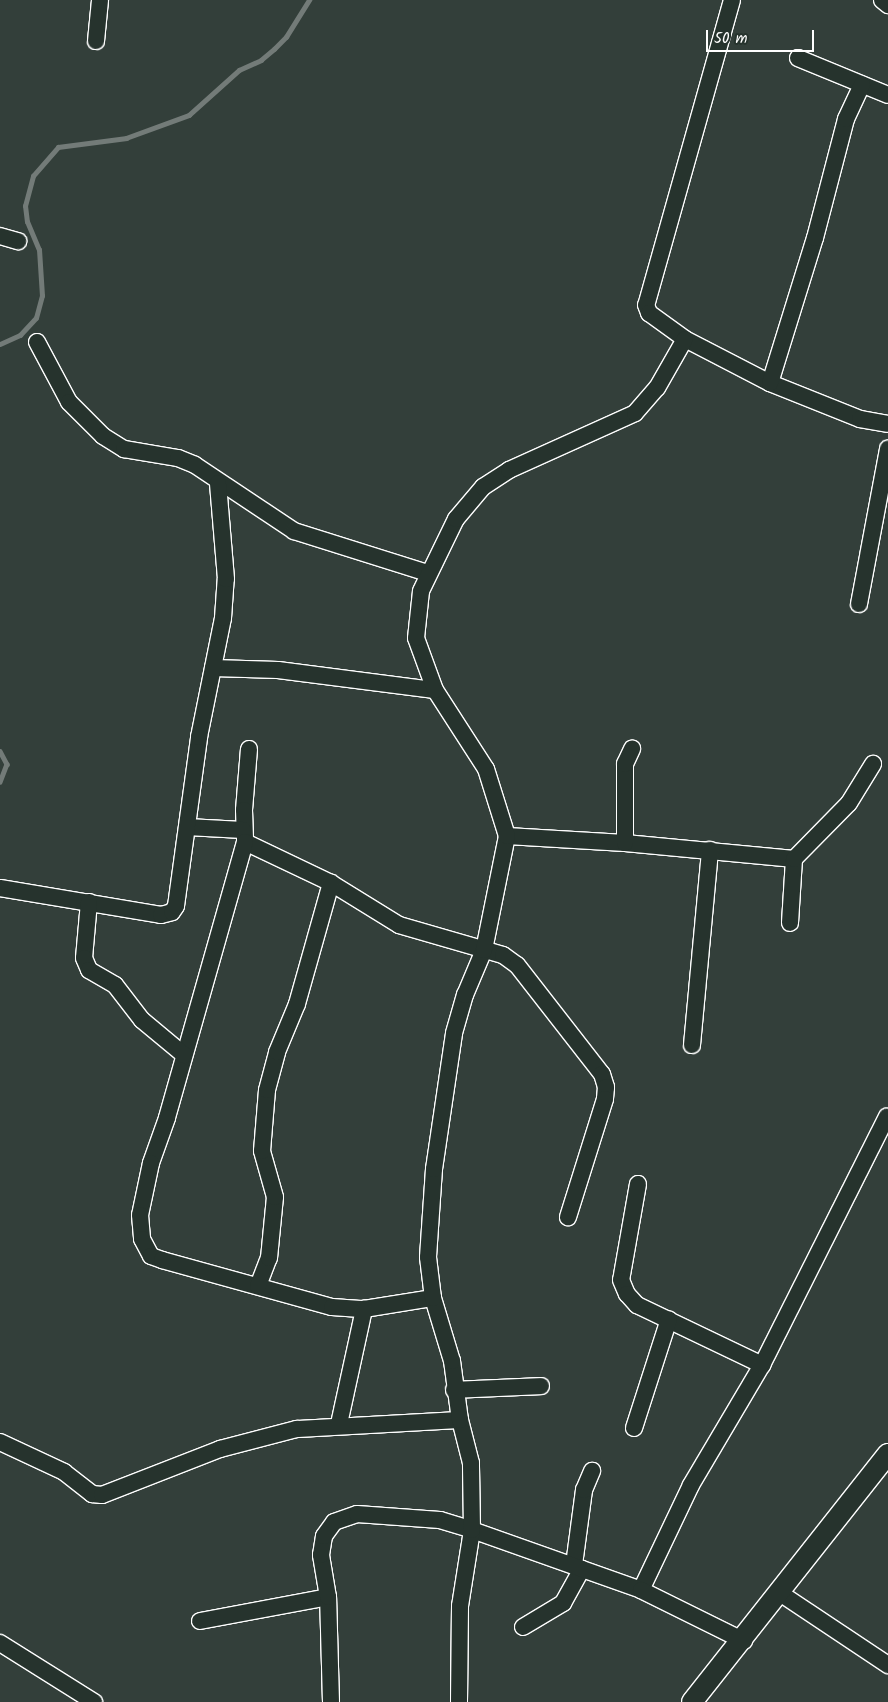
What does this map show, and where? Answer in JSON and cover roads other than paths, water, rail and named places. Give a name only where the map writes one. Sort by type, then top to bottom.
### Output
[{"type":"street","points":[[96,41],[100,0]]},
{"type":"street","points":[[732,0],[682,183],[646,296],[649,313],[684,339],[770,383],[860,419],[888,424]]},
{"type":"street","points":[[882,0],[888,5]]},
{"type":"street","points":[[798,58],[888,95]]},
{"type":"street","points":[[770,383],[815,238],[846,119],[862,84]]},
{"type":"street","points":[[0,236],[18,241]]},
{"type":"street","points":[[459,1702],[460,1606],[472,1530],[471,1463],[454,1390],[452,1361],[433,1298],[428,1257],[434,1169],[444,1092],[457,1024],[484,950],[507,836],[486,769],[435,690],[416,638],[419,598],[427,573],[456,519],[483,487],[509,470],[635,412],[657,388],[684,339]]},
{"type":"street","points":[[37,342],[69,402],[103,436],[124,449],[178,458],[195,465],[218,483],[294,531],[427,573]]},
{"type":"street","points":[[859,604],[888,448]]},
{"type":"street","points":[[0,888],[161,915],[172,912],[176,906],[199,737],[213,668],[226,578],[218,483]]},
{"type":"street","points":[[213,668],[278,670],[435,690]]},
{"type":"street","points":[[625,843],[625,764],[632,749]]},
{"type":"street","points":[[249,750],[244,836],[184,1055],[151,1163],[140,1215],[142,1239],[151,1256],[332,1307],[364,1309],[433,1298]]},
{"type":"street","points":[[790,923],[794,859],[849,803],[873,764]]},
{"type":"street","points":[[187,827],[244,836],[331,883],[399,925],[504,955],[517,965],[602,1074],[606,1087],[568,1217]]},
{"type":"street","points":[[507,836],[625,843],[794,859]]},
{"type":"street","points":[[692,1045],[710,850]]},
{"type":"street","points":[[258,1286],[269,1258],[275,1197],[262,1151],[267,1090],[277,1052],[297,1004],[331,883]]},
{"type":"street","points":[[89,902],[84,958],[89,970],[115,985],[142,1020],[184,1055]]},
{"type":"street","points":[[641,1590],[690,1485],[762,1365],[887,1117]]},
{"type":"street","points":[[638,1184],[621,1280],[627,1294],[638,1305],[762,1365]]},
{"type":"street","points":[[339,1424],[364,1309]]},
{"type":"street","points":[[634,1428],[670,1319]]},
{"type":"street","points":[[454,1390],[541,1386]]},
{"type":"street","points":[[0,1442],[64,1472],[92,1494],[102,1495],[220,1449],[297,1429],[339,1424],[460,1420]]},
{"type":"street","points":[[692,1702],[744,1641],[888,1454]]},
{"type":"street","points":[[523,1627],[563,1603],[578,1567],[584,1490],[592,1471]]},
{"type":"street","points":[[331,1702],[328,1598],[321,1554],[324,1536],[334,1522],[357,1514],[396,1515],[440,1520],[472,1530],[641,1590],[744,1641]]},
{"type":"street","points":[[780,1593],[888,1665]]},
{"type":"street","points":[[200,1621],[328,1598]]},
{"type":"street","points":[[0,1643],[94,1702]]},
{"type":"waterway","points":[[0,344],[20,335],[36,318],[42,296],[39,250],[27,222],[25,206],[33,176],[58,147],[126,138],[189,115],[239,70],[261,60],[274,49],[286,37],[309,0]]},
{"type":"waterway","points":[[0,751],[7,764],[0,782]]}]
